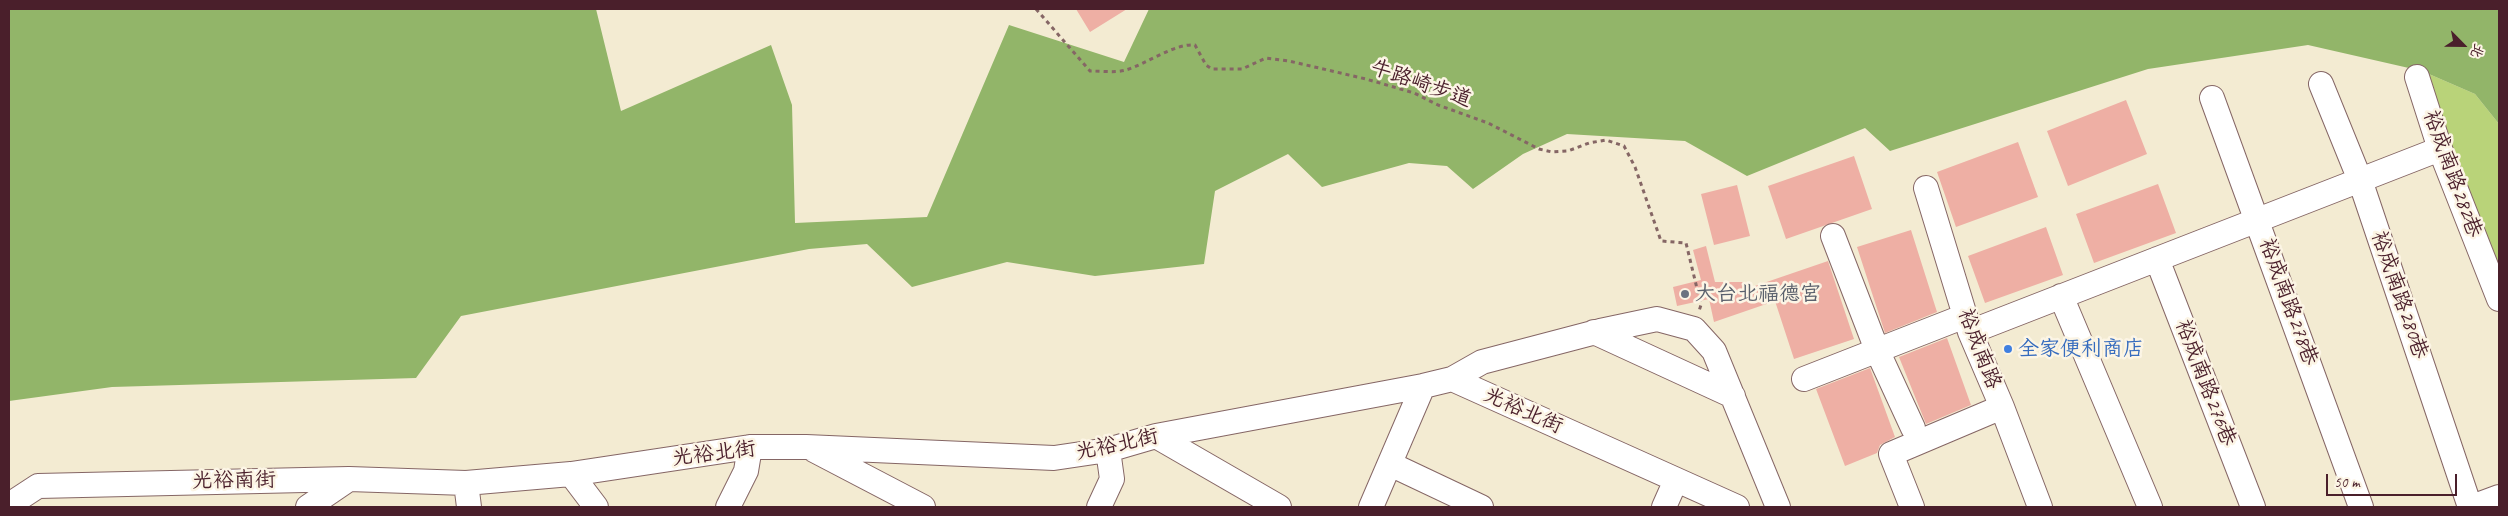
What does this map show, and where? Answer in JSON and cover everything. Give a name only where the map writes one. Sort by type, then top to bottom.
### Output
[{"type":"street","name":"裕成南路282巷","points":[[2417,77],[2440,149],[2499,299]]},
{"type":"street","name":"裕成南路280巷","points":[[2321,84],[2360,180],[2471,507]]},
{"type":"street","name":"裕成南路278巷","points":[[2212,98],[2258,219],[2361,507]]},
{"type":"street","points":[[1804,380],[1878,350],[2061,296],[2440,149]]},
{"type":"street","name":"裕成南路","points":[[1926,188],[1968,324],[2040,507]]},
{"type":"street","points":[[1832,236],[1878,350],[1913,428]]},
{"type":"street","name":"裕成南路276巷","points":[[2157,259],[2253,507]]},
{"type":"street","points":[[2061,296],[2150,507]]},
{"type":"street","points":[[1452,379],[1482,362],[1594,332],[1657,319],[1694,329],[1714,351],[1778,507]]},
{"type":"street","points":[[1594,332],[1733,396]]},
{"type":"street","name":"光裕北街","points":[[466,483],[571,474],[750,447],[806,446],[1054,458],[1108,450],[1156,436],[1452,379],[1676,480],[1712,501],[1738,507]]},
{"type":"street","points":[[1371,507],[1423,386]]},
{"type":"street","points":[[1912,507],[1891,454],[2002,407]]},
{"type":"street","points":[[1156,436],[1279,507]]},
{"type":"street","points":[[806,446],[923,507]]},
{"type":"street","points":[[728,507],[746,471],[750,447]]},
{"type":"street","points":[[1099,507],[1112,479],[1108,450]]},
{"type":"street","points":[[1390,464],[1481,507]]},
{"type":"street","points":[[571,474],[596,507]]},
{"type":"street","points":[[308,507],[349,479]]},
{"type":"street","name":"光裕南街","points":[[9,505],[38,486],[349,479],[466,483]]},
{"type":"street","points":[[1664,507],[1676,480]]},
{"type":"street","points":[[466,483],[469,507]]},
{"type":"street","points":[[2471,507],[2499,497]]},
{"type":"path","name":"牛路崎步道","points":[[1036,9],[1090,72],[1123,71],[1185,44],[1195,44],[1206,65],[1212,69],[1242,69],[1266,58],[1289,61],[1366,79],[1414,93],[1438,106],[1488,123],[1539,149],[1552,152],[1568,151],[1589,143],[1606,140],[1624,146],[1635,167],[1661,241],[1686,243],[1702,305],[1694,329]]},
{"type":"green space","points":[[9,9],[596,9],[621,111],[771,45],[792,105],[795,223],[927,217],[1009,25],[1124,62],[1149,9],[2499,9],[2499,124],[2475,94],[2422,71],[2308,45],[2148,69],[1890,151],[1865,128],[1747,176],[1685,141],[1567,134],[1523,154],[1473,189],[1447,166],[1409,163],[1322,187],[1288,154],[1215,191],[1204,264],[1095,276],[1007,262],[912,287],[867,244],[809,249],[461,316],[416,378],[112,387],[9,401]]},
{"type":"green space","points":[[2422,71],[2475,94],[2499,124],[2499,314],[2440,149]]},
{"type":"building","points":[[1076,9],[1127,9],[1090,32]]},
{"type":"building","points":[[2126,100],[2147,154],[2068,186],[2047,131]]},
{"type":"building","points":[[2018,142],[2038,197],[1956,227],[1937,172]]},
{"type":"building","points":[[1854,156],[1872,209],[1786,239],[1768,186]]},
{"type":"building","points":[[2158,184],[2176,233],[2094,263],[2076,214]]},
{"type":"building","points":[[1737,185],[1750,236],[1714,245],[1701,194]]},
{"type":"building","points":[[2046,227],[2063,275],[1985,303],[1968,256]]},
{"type":"building","points":[[1911,230],[1937,312],[1885,333],[1857,247]]},
{"type":"building","points":[[1706,246],[1715,282],[1751,282],[1752,287],[1828,261],[1854,339],[1794,359],[1775,301],[1714,322],[1709,299],[1677,306],[1673,287],[1701,280],[1693,250]]},
{"type":"building","points":[[1947,338],[1971,405],[1926,424],[1899,357]]},
{"type":"building","points":[[1870,368],[1895,437],[1880,445],[1877,453],[1845,466],[1816,389]]},
{"type":"place","name":"大台北福德宮","points":[[1685,294]]},
{"type":"place","name":"全家便利商店","points":[[2008,349]]}]
